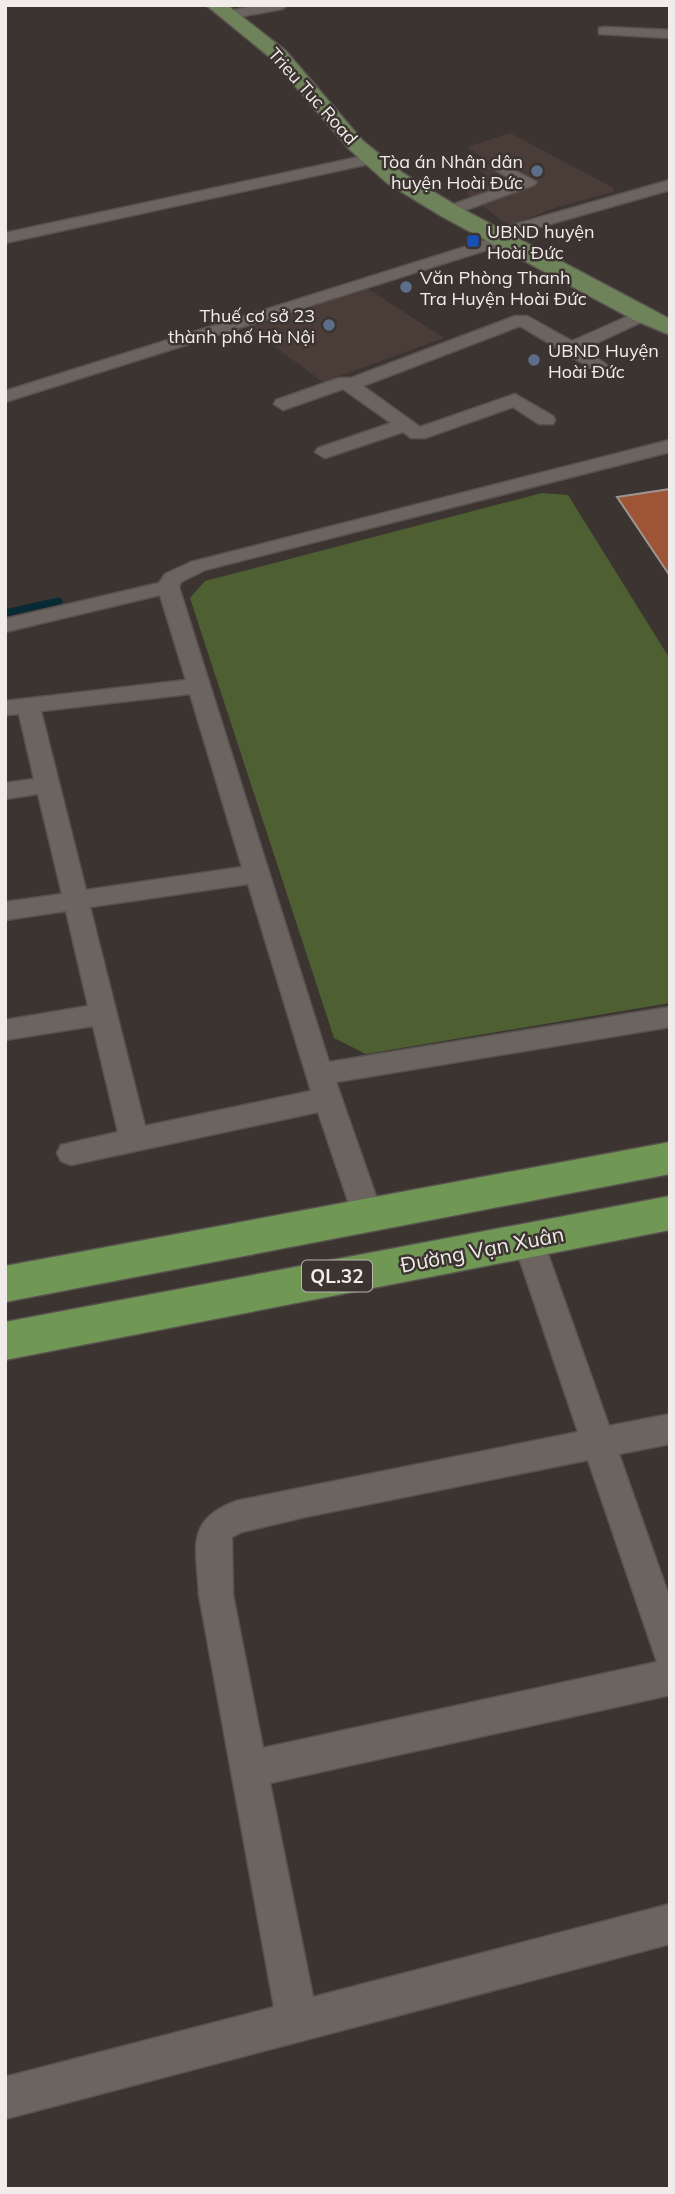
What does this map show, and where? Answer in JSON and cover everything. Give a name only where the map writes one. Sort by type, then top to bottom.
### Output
[{"type":"highway","points":[[5,1284],[670,1158]]},
{"type":"highway","name":"Đường Vạn Xuân","points":[[5,1341],[670,1213]]},
{"type":"main road","name":"Trieu Tuc Road","points":[[221,10],[279,55],[356,145],[395,178],[449,211],[670,328]]},
{"type":"street","points":[[221,10],[282,5]]},
{"type":"street","points":[[604,31],[670,34]]},
{"type":"street","points":[[5,238],[373,159]]},
{"type":"street","points":[[449,211],[529,182],[500,169]]},
{"type":"street","points":[[5,397],[499,237],[670,185]]},
{"type":"street","points":[[571,348],[642,315]]},
{"type":"street","points":[[350,385],[521,320],[598,365]]},
{"type":"street","points":[[284,404],[345,382],[418,434],[515,400],[546,420]]},
{"type":"street","points":[[325,452],[405,425]]},
{"type":"street","points":[[368,1216],[324,1086],[168,587],[172,578],[198,566],[670,446]]},
{"type":"street","points":[[5,626],[168,587]]},
{"type":"street","points":[[134,1138],[48,785],[17,706],[198,686]]},
{"type":"street","points":[[5,791],[48,785]]},
{"type":"street","points":[[5,911],[257,874]]},
{"type":"street","points":[[5,1030],[104,1014]]},
{"type":"street","points":[[71,1153],[324,1086],[670,1017]]},
{"type":"street","points":[[528,1240],[670,1650]]},
{"type":"street","points":[[298,2021],[216,1595],[213,1537],[219,1526],[236,1517],[305,1501],[670,1429]]},
{"type":"street","points":[[250,1769],[670,1677]]},
{"type":"street","points":[[5,2098],[670,1924]]},
{"type":"shaded area","points":[[510,133],[614,188],[613,192],[555,208],[509,226],[469,196],[466,190],[471,182],[488,176],[476,169],[490,163],[467,147]]},
{"type":"shaded area","points":[[367,288],[444,338],[323,382],[248,327]]},
{"type":"green space","points":[[542,493],[568,495],[670,659],[670,1003],[366,1054],[334,1038],[190,598],[205,581]]},
{"type":"building","points":[[670,489],[670,576],[617,497]]},
{"type":"waterway","points":[[5,613],[59,601]]},
{"type":"place","name":"Tòa án Nhân dân huyện Hoài Đức","points":[[537,171]]},
{"type":"place","name":"UBND huyện Hoài Đức","points":[[473,241]]},
{"type":"place","name":"Văn Phòng Thanh Tra Huyện Hoài Đức","points":[[406,287]]},
{"type":"place","name":"Thuế cơ sở 23 thành phố Hà Nội","points":[[329,325]]},
{"type":"place","name":"UBND Huyện Hoài Đức","points":[[534,360]]}]
